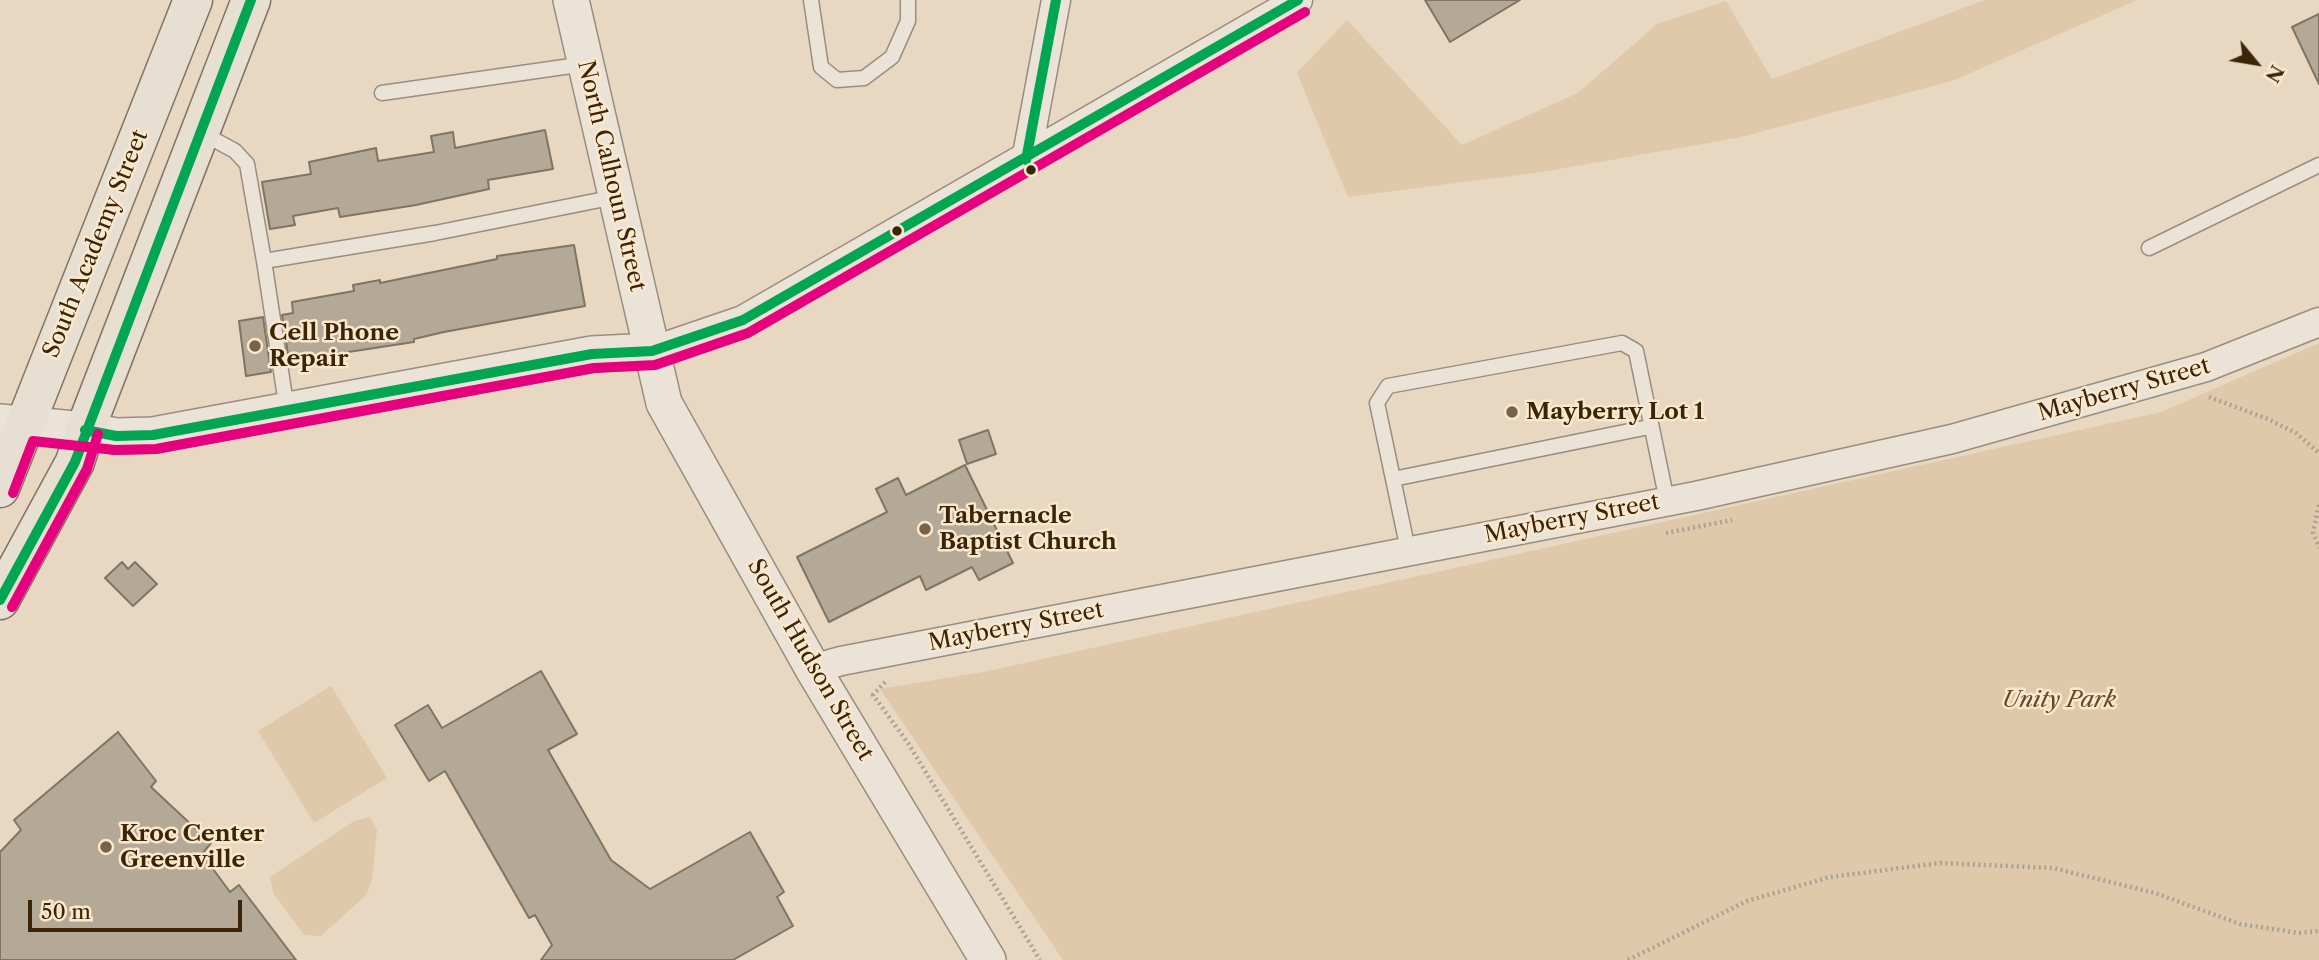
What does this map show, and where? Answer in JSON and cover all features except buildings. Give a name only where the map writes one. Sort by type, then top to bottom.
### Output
[{"type":"highway","name":"South Academy Street","points":[[0,488],[12,424],[193,0]]},
{"type":"highway","points":[[0,600],[75,462],[85,429],[251,0]]},
{"type":"street","name":"North Calhoun Street","points":[[571,0],[652,351]]},
{"type":"street","points":[[1026,160],[1056,0]]},
{"type":"street","points":[[12,424],[85,429],[116,436],[153,435],[592,354],[652,351],[743,320],[1026,160],[1298,0]]},
{"type":"street","name":"Mayberry Street","points":[[813,669],[841,661],[1667,501],[1952,439],[2206,367],[2319,322]]},
{"type":"street","name":"South Hudson Street","points":[[652,351],[664,403],[813,669],[988,960]]},
{"type":"lane","points":[[811,0],[821,67],[837,80],[864,78],[892,57],[908,21],[908,0]]},
{"type":"lane","points":[[382,93],[585,64]]},
{"type":"lane","points":[[199,131],[235,151],[247,163],[287,410]]},
{"type":"lane","points":[[2149,248],[2319,165]]},
{"type":"lane","points":[[264,261],[435,233],[615,197]]},
{"type":"lane","points":[[1408,550],[1377,403],[1388,386],[1622,343],[1636,351],[1649,427],[1667,501]]},
{"type":"lane","points":[[1393,479],[1649,427]]},
{"type":"path","points":[[2197,394],[2268,419],[2296,433],[2319,453]]},
{"type":"path","points":[[2319,505],[2314,532],[2319,548]]},
{"type":"path","points":[[873,695],[908,743],[1040,960]]},
{"type":"path","points":[[1628,960],[1747,901],[1830,877],[1940,863],[2053,868],[2155,892],[2240,923],[2300,933],[2319,931]]},
{"type":"green space","points":[[1985,0],[2137,0],[1952,81],[1737,138],[1542,172],[1348,197],[1297,73],[1347,20],[1462,145],[1578,93],[1657,24],[1726,1],[1772,79]]},
{"type":"green space","name":"Unity Park","points":[[2319,343],[2319,960],[1063,960],[880,689],[988,671],[2161,412]]},
{"type":"green space","points":[[331,686],[387,778],[314,823],[258,731]]},
{"type":"green space","points":[[370,817],[377,829],[372,880],[366,895],[321,936],[304,935],[273,893],[270,877],[354,821]]},
{"type":"transit line","points":[[0,600],[75,462],[251,0]]},
{"type":"transit line","points":[[1026,160],[1056,0]]},
{"type":"transit line","points":[[85,430],[116,436],[153,435],[592,354],[652,351],[743,320],[1298,0]]},
{"type":"transit line","points":[[13,493],[33,441],[115,450],[156,449],[594,368],[655,365],[748,333],[1305,12]]},
{"type":"transit line","points":[[12,607],[87,469],[98,434]]},
{"type":"place","name":"Cell Phone Repair","points":[[255,346]]},
{"type":"place","name":"Mayberry Lot 1","points":[[1512,412]]},
{"type":"place","name":"Tabernacle Baptist Church","points":[[925,529]]},
{"type":"place","name":"Kroc Center Greenville","points":[[106,847]]}]
